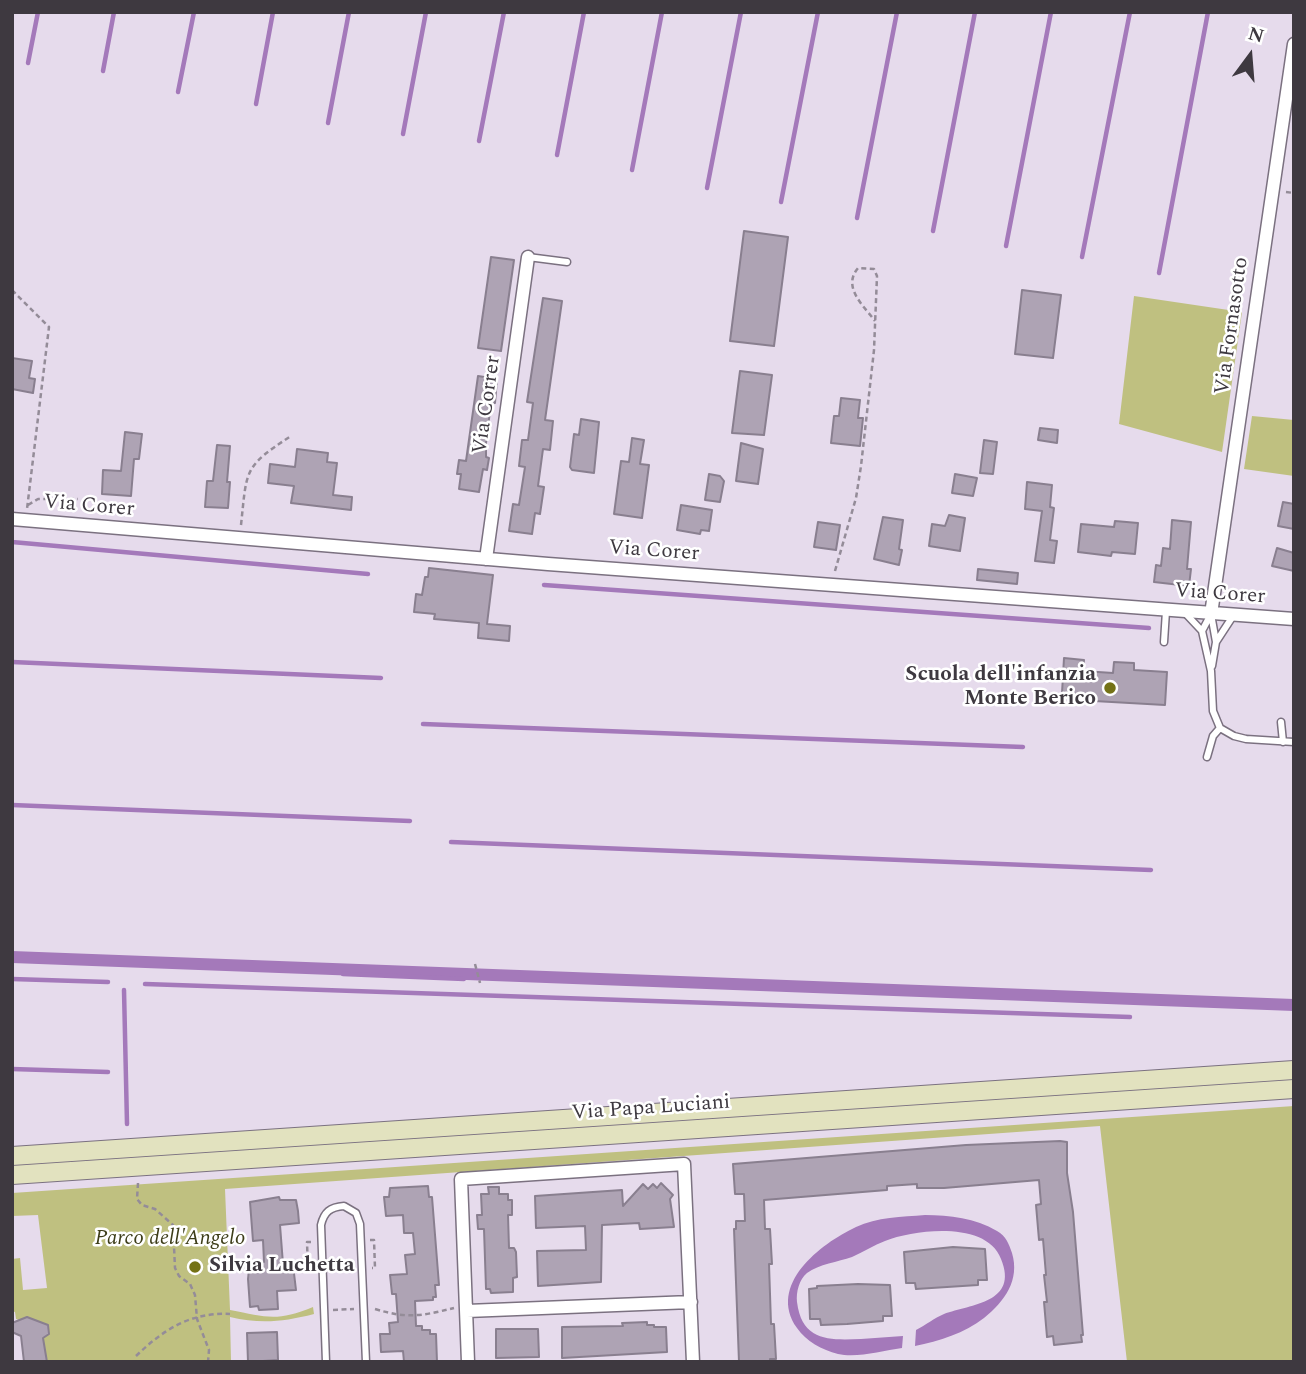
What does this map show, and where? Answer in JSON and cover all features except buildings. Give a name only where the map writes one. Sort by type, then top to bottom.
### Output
[{"type":"main road","name":"Via Papa Luciani","points":[[12,1156],[1294,1070]]},
{"type":"main road","name":"Via Papa Luciani","points":[[12,1175],[1294,1088]]},
{"type":"street","name":"Via Fornasotto","points":[[1211,614],[1294,44]]},
{"type":"street","name":"Via Correr","points":[[486,559],[528,257]]},
{"type":"street","name":"Via Corer","points":[[12,519],[486,559],[1294,619]]},
{"type":"street","points":[[468,1362],[461,1180],[684,1164],[693,1362]]},
{"type":"street","points":[[467,1309],[691,1302]]},
{"type":"lane","points":[[528,257],[567,262]]},
{"type":"lane","points":[[1164,642],[1166,611]]},
{"type":"lane","points":[[1185,612],[1202,631],[1211,671],[1213,711],[1220,728],[1246,739],[1294,742]]},
{"type":"lane","points":[[1202,631],[1211,614]]},
{"type":"lane","points":[[1211,614],[1216,642],[1211,671]]},
{"type":"lane","points":[[1216,642],[1234,615]]},
{"type":"lane","points":[[1281,723],[1283,742]]},
{"type":"lane","points":[[1207,757],[1213,736],[1220,728]]},
{"type":"lane","points":[[326,1362],[321,1225],[328,1210],[344,1206],[356,1213],[360,1224],[366,1362]]},
{"type":"path","points":[[831,585],[856,498],[874,350],[877,276],[874,270],[858,268],[853,277],[852,289],[875,321]]},
{"type":"path","points":[[12,290],[49,327],[26,521]]},
{"type":"path","points":[[241,539],[246,477],[254,462],[290,436]]},
{"type":"path","points":[[28,505],[38,499],[78,499]]},
{"type":"path","points":[[475,964],[480,983]]},
{"type":"path","points":[[138,1180],[137,1199],[142,1205],[155,1209],[173,1225],[175,1268],[178,1276],[190,1284],[195,1295],[197,1319],[209,1350],[208,1362]]},
{"type":"path","points":[[369,1229],[369,1241],[374,1240],[375,1268],[369,1268]]},
{"type":"path","points":[[314,1241],[307,1242],[308,1270],[314,1270]]},
{"type":"path","points":[[371,1308],[411,1316],[435,1314],[456,1307],[467,1309]]},
{"type":"path","points":[[331,1310],[357,1309]]},
{"type":"path","points":[[136,1356],[157,1335],[173,1326],[211,1315],[230,1314]]},
{"type":"green space","points":[[1134,296],[1242,312],[1222,452],[1119,424]]},
{"type":"green space","points":[[1252,416],[1294,420],[1294,476],[1244,469]]},
{"type":"green space","name":"Parco dell'Angelo","points":[[1294,1106],[1294,1362],[1127,1362],[1100,1126],[225,1189],[230,1310],[272,1317],[290,1315],[313,1307],[314,1314],[272,1321],[230,1317],[231,1362],[47,1362],[43,1338],[48,1325],[27,1317],[22,1321],[16,1319],[15,1312],[12,1311],[12,1259],[20,1258],[23,1290],[47,1288],[38,1215],[12,1216],[12,1193]]},
{"type":"shaded area","points":[[12,951],[1294,999],[1294,1011],[12,963]]},
{"type":"shaded area","points":[[925,1215],[971,1220],[989,1227],[1005,1238],[1012,1253],[1014,1272],[1009,1289],[992,1311],[960,1332],[915,1346],[916,1330],[944,1314],[989,1299],[998,1293],[1005,1274],[1001,1259],[993,1247],[981,1238],[949,1231],[914,1233],[881,1243],[852,1257],[817,1267],[804,1276],[798,1290],[800,1315],[811,1332],[839,1339],[903,1336],[902,1348],[861,1355],[838,1354],[815,1344],[801,1333],[789,1312],[789,1296],[793,1282],[814,1255],[842,1234],[872,1221]]},
{"type":"waterway","points":[[28,63],[38,12]]},
{"type":"waterway","points":[[103,71],[114,12]]},
{"type":"waterway","points":[[178,92],[194,12]]},
{"type":"waterway","points":[[256,104],[273,12]]},
{"type":"waterway","points":[[328,123],[349,12]]},
{"type":"waterway","points":[[403,134],[426,12]]},
{"type":"waterway","points":[[479,141],[504,12]]},
{"type":"waterway","points":[[557,155],[584,12]]},
{"type":"waterway","points":[[632,170],[662,12]]},
{"type":"waterway","points":[[707,188],[741,12]]},
{"type":"waterway","points":[[781,202],[818,12]]},
{"type":"waterway","points":[[857,218],[897,12]]},
{"type":"waterway","points":[[933,231],[975,12]]},
{"type":"waterway","points":[[1006,246],[1051,12]]},
{"type":"waterway","points":[[1082,257],[1130,12]]},
{"type":"waterway","points":[[1159,273],[1208,12]]},
{"type":"waterway","points":[[12,542],[368,574]]},
{"type":"waterway","points":[[544,585],[1149,628]]},
{"type":"waterway","points":[[12,662],[381,678]]},
{"type":"waterway","points":[[423,724],[1023,747]]},
{"type":"waterway","points":[[12,805],[410,821]]},
{"type":"waterway","points":[[451,842],[1151,870]]},
{"type":"waterway","points":[[343,974],[464,979]]},
{"type":"waterway","points":[[12,979],[108,982]]},
{"type":"waterway","points":[[145,984],[1130,1017]]},
{"type":"waterway","points":[[124,990],[127,1124]]},
{"type":"waterway","points":[[12,1069],[108,1072]]},
{"type":"place","name":"Scuola dell'infanzia Monte Berico","points":[[1110,688]]},
{"type":"place","name":"Silvia Luchetta","points":[[195,1267]]}]
